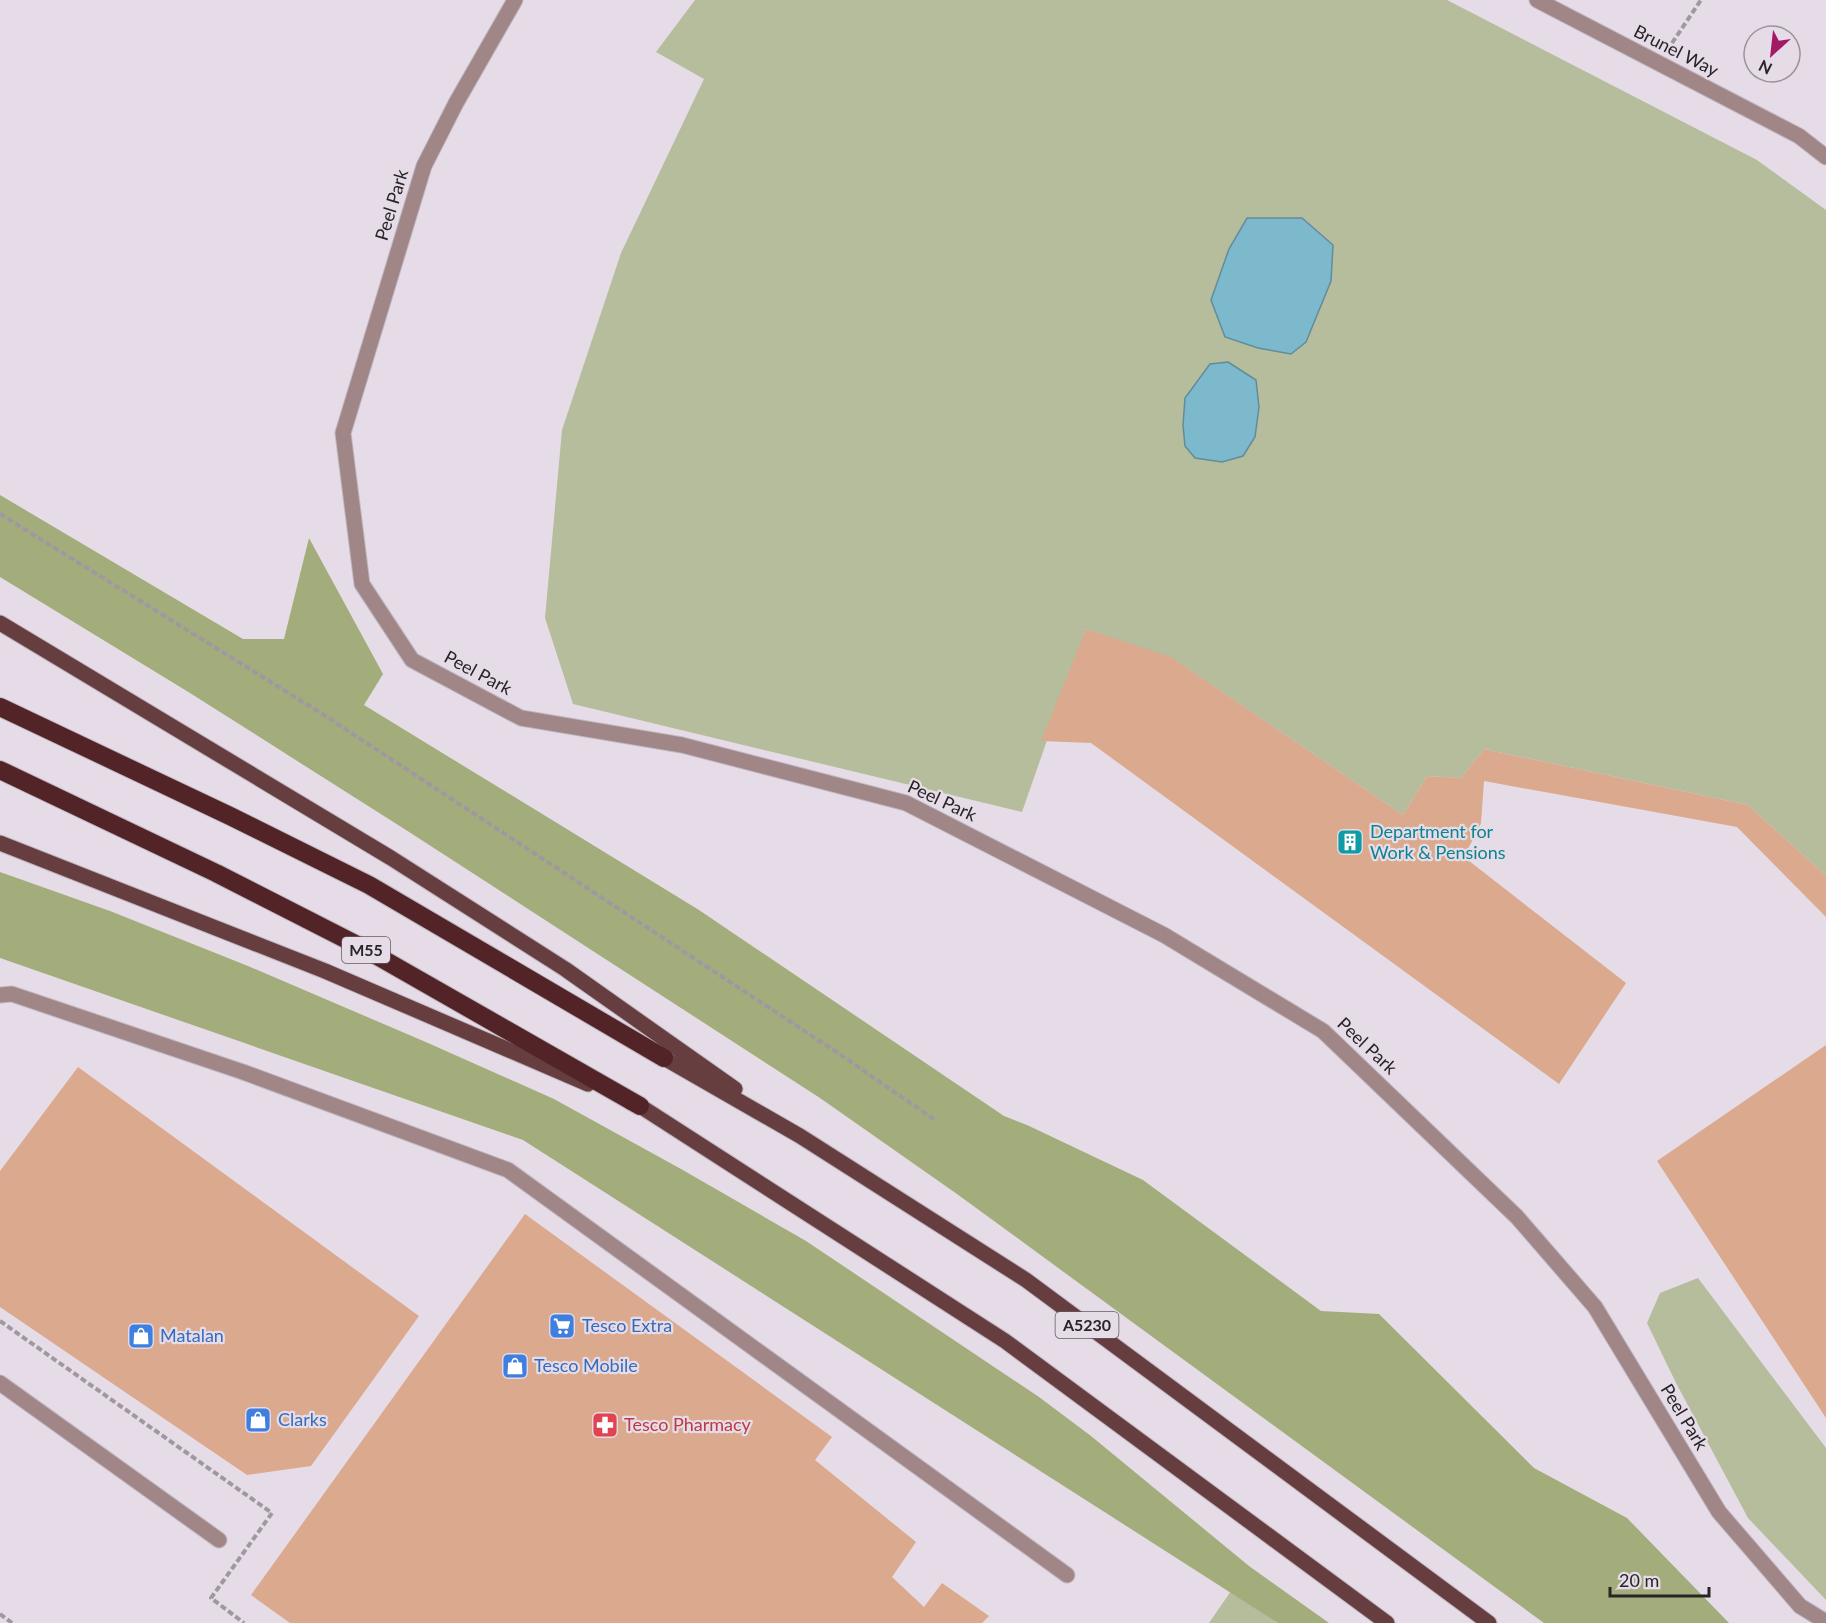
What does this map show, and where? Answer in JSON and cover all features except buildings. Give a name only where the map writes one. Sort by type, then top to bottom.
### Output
[{"type":"highway","points":[[0,707],[231,816],[369,885],[664,1058]]},
{"type":"highway","name":"M55","points":[[0,770],[216,873],[354,944],[640,1106]]},
{"type":"main road","points":[[0,623],[391,858],[546,956],[811,1143]]},
{"type":"main road","points":[[0,843],[325,971],[640,1106],[1005,1341],[1387,1623]]},
{"type":"main road","name":"A5230","points":[[664,1058],[811,1143],[1026,1280],[1490,1623]]},
{"type":"street","name":"Peel Park","points":[[515,0],[456,103],[424,166],[343,433],[362,584],[412,660],[521,718],[682,745],[906,803],[1164,935],[1323,1031],[1517,1217],[1595,1307],[1719,1512],[1800,1606],[1826,1622]]},
{"type":"street","name":"Brunel Way","points":[[1537,0],[1799,136],[1826,157]]},
{"type":"street","points":[[0,995],[12,994],[236,1070],[508,1170],[1067,1575]]},
{"type":"street","points":[[0,1383],[219,1539]]},
{"type":"path","points":[[1658,63],[1701,0]]},
{"type":"path","points":[[0,514],[324,715],[819,1040],[935,1120]]},
{"type":"path","points":[[0,1321],[272,1513],[211,1598],[244,1623]]},
{"type":"path","points":[[0,1614],[12,1623]]},
{"type":"green space","points":[[695,0],[1447,0],[1757,160],[1826,210],[1826,876],[1748,805],[1484,749],[1461,778],[1427,776],[1403,815],[1178,662],[1086,629],[1022,812],[573,704],[545,618],[562,430],[621,253],[704,79],[656,52]]},
{"type":"green space","points":[[0,495],[243,639],[284,639],[309,538],[383,674],[364,705],[699,910],[1004,1116],[1143,1180],[1321,1311],[1379,1314],[1534,1468],[1627,1518],[1729,1623],[1544,1623],[957,1194],[820,1098],[406,830],[190,693],[0,577]]},
{"type":"green space","points":[[0,872],[110,911],[248,966],[428,1043],[554,1099],[681,1169],[806,1241],[1039,1397],[1091,1436],[1249,1566],[1329,1623],[1278,1623],[523,1140],[0,958]]},
{"type":"green space","points":[[1698,1278],[1826,1448],[1826,1600],[1748,1518],[1676,1383],[1647,1323],[1660,1293]]},
{"type":"green space","points":[[1231,1591],[1278,1623],[1209,1623]]},
{"type":"water","points":[[1247,218],[1302,218],[1333,245],[1331,281],[1306,342],[1291,354],[1258,348],[1225,337],[1211,300],[1229,249]]},
{"type":"water","points":[[1228,362],[1256,380],[1259,407],[1255,437],[1243,456],[1222,462],[1195,458],[1185,446],[1183,425],[1185,398],[1210,364]]},
{"type":"place","name":"Department for Work & Pensions","points":[[1350,842]]},
{"type":"place","name":"Tesco Extra","points":[[562,1326]]},
{"type":"place","name":"Matalan","points":[[141,1336]]},
{"type":"place","name":"Tesco Mobile","points":[[515,1366]]},
{"type":"place","name":"Clarks","points":[[258,1420]]},
{"type":"place","name":"Tesco Pharmacy","points":[[605,1425]]}]
